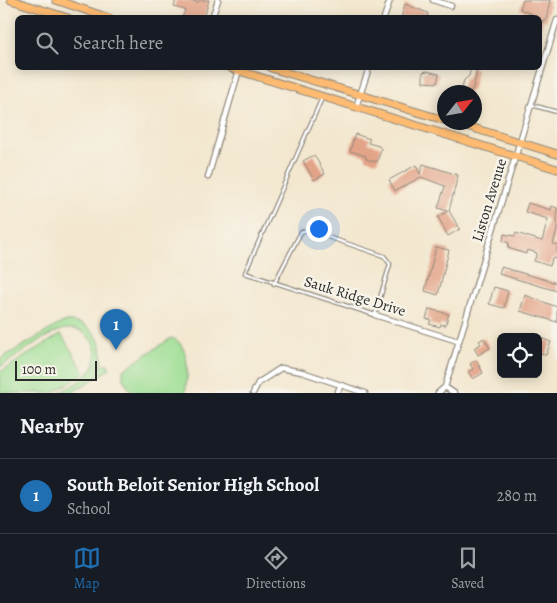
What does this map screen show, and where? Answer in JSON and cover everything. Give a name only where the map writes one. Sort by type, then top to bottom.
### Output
[{"type":"main road","points":[[11,0],[58,15]]},
{"type":"main road","points":[[56,0],[101,15]]},
{"type":"main road","points":[[239,70],[557,169]]},
{"type":"main road","points":[[278,70],[437,118]]},
{"type":"main road","points":[[479,130],[557,154]]},
{"type":"street","points":[[213,15],[218,0]]},
{"type":"street","points":[[385,15],[390,0]]},
{"type":"street","points":[[433,0],[451,6]]},
{"type":"street","name":"Liston Avenue","points":[[444,387],[557,20]]},
{"type":"street","points":[[208,177],[239,70]]},
{"type":"street","points":[[356,107],[368,70]]},
{"type":"street","name":"Sauk Ridge Drive","points":[[375,315],[458,341]]},
{"type":"street","points":[[253,393],[258,383],[281,368],[365,393]]},
{"type":"street","points":[[337,393],[341,385]]},
{"type":"street","points":[[438,393],[444,387],[454,393]]},
{"type":"lane","name":"Sauk Ridge Drive","points":[[323,96],[245,273],[274,284],[375,315]]},
{"type":"lane","points":[[532,105],[557,112]]},
{"type":"lane","points":[[274,284],[301,232],[306,230],[312,231],[388,258],[390,264],[375,315]]},
{"type":"green space","points":[[63,322],[81,324],[94,333],[101,348],[101,366],[107,363],[110,369],[71,393],[59,393],[76,384],[87,375],[94,364],[96,356],[95,349],[88,336],[75,329],[67,329],[52,334],[0,367],[0,359]]},
{"type":"green space","points":[[61,334],[85,373],[53,393],[0,393],[0,372]]},
{"type":"green space","points":[[171,338],[182,346],[185,353],[187,379],[185,393],[132,393],[123,379],[123,370]]},
{"type":"building","points":[[176,0],[198,2],[199,0],[209,0],[205,15],[183,15],[185,10],[174,7]]},
{"type":"building","points":[[523,0],[550,0],[546,21],[543,20],[542,23],[542,15],[533,15],[520,9]]},
{"type":"building","points":[[405,4],[428,13],[428,15],[402,15]]},
{"type":"building","points":[[470,70],[477,70],[474,85],[463,85],[464,80],[469,76]]},
{"type":"building","points":[[423,72],[439,74],[437,83],[423,82]]},
{"type":"building","points":[[355,134],[370,139],[368,143],[379,146],[381,149],[377,162],[350,151]]},
{"type":"building","points":[[314,155],[325,174],[314,180],[303,161]]},
{"type":"building","points":[[423,164],[458,175],[449,211],[460,229],[448,236],[438,217],[448,211],[438,208],[445,186],[421,177],[395,191],[389,180],[416,165],[420,174]]},
{"type":"building","points":[[528,203],[551,210],[552,206],[557,208],[557,230],[553,244],[557,245],[557,259],[552,258],[550,266],[534,261],[537,253],[527,250],[526,254],[508,248],[509,243],[503,241],[504,234],[515,236],[516,233],[542,241],[548,219],[525,212]]},
{"type":"building","points":[[436,247],[449,250],[438,295],[425,291]]},
{"type":"building","points":[[501,267],[557,283],[557,291],[499,274]]},
{"type":"building","points":[[494,287],[508,291],[504,308],[489,304]]},
{"type":"building","points":[[525,295],[557,307],[557,322],[520,311]]},
{"type":"building","points":[[429,309],[449,314],[445,326],[441,324],[440,327],[429,324],[431,320],[426,319]]},
{"type":"building","points":[[484,338],[490,348],[478,355],[474,348],[481,344],[479,341]]},
{"type":"building","points":[[542,339],[551,342],[546,355],[542,354]]},
{"type":"building","points":[[476,360],[483,373],[473,379],[468,372],[473,369],[470,364]]},
{"type":"place","name":"South Beloit Senior High School","points":[[116,350]]}]
